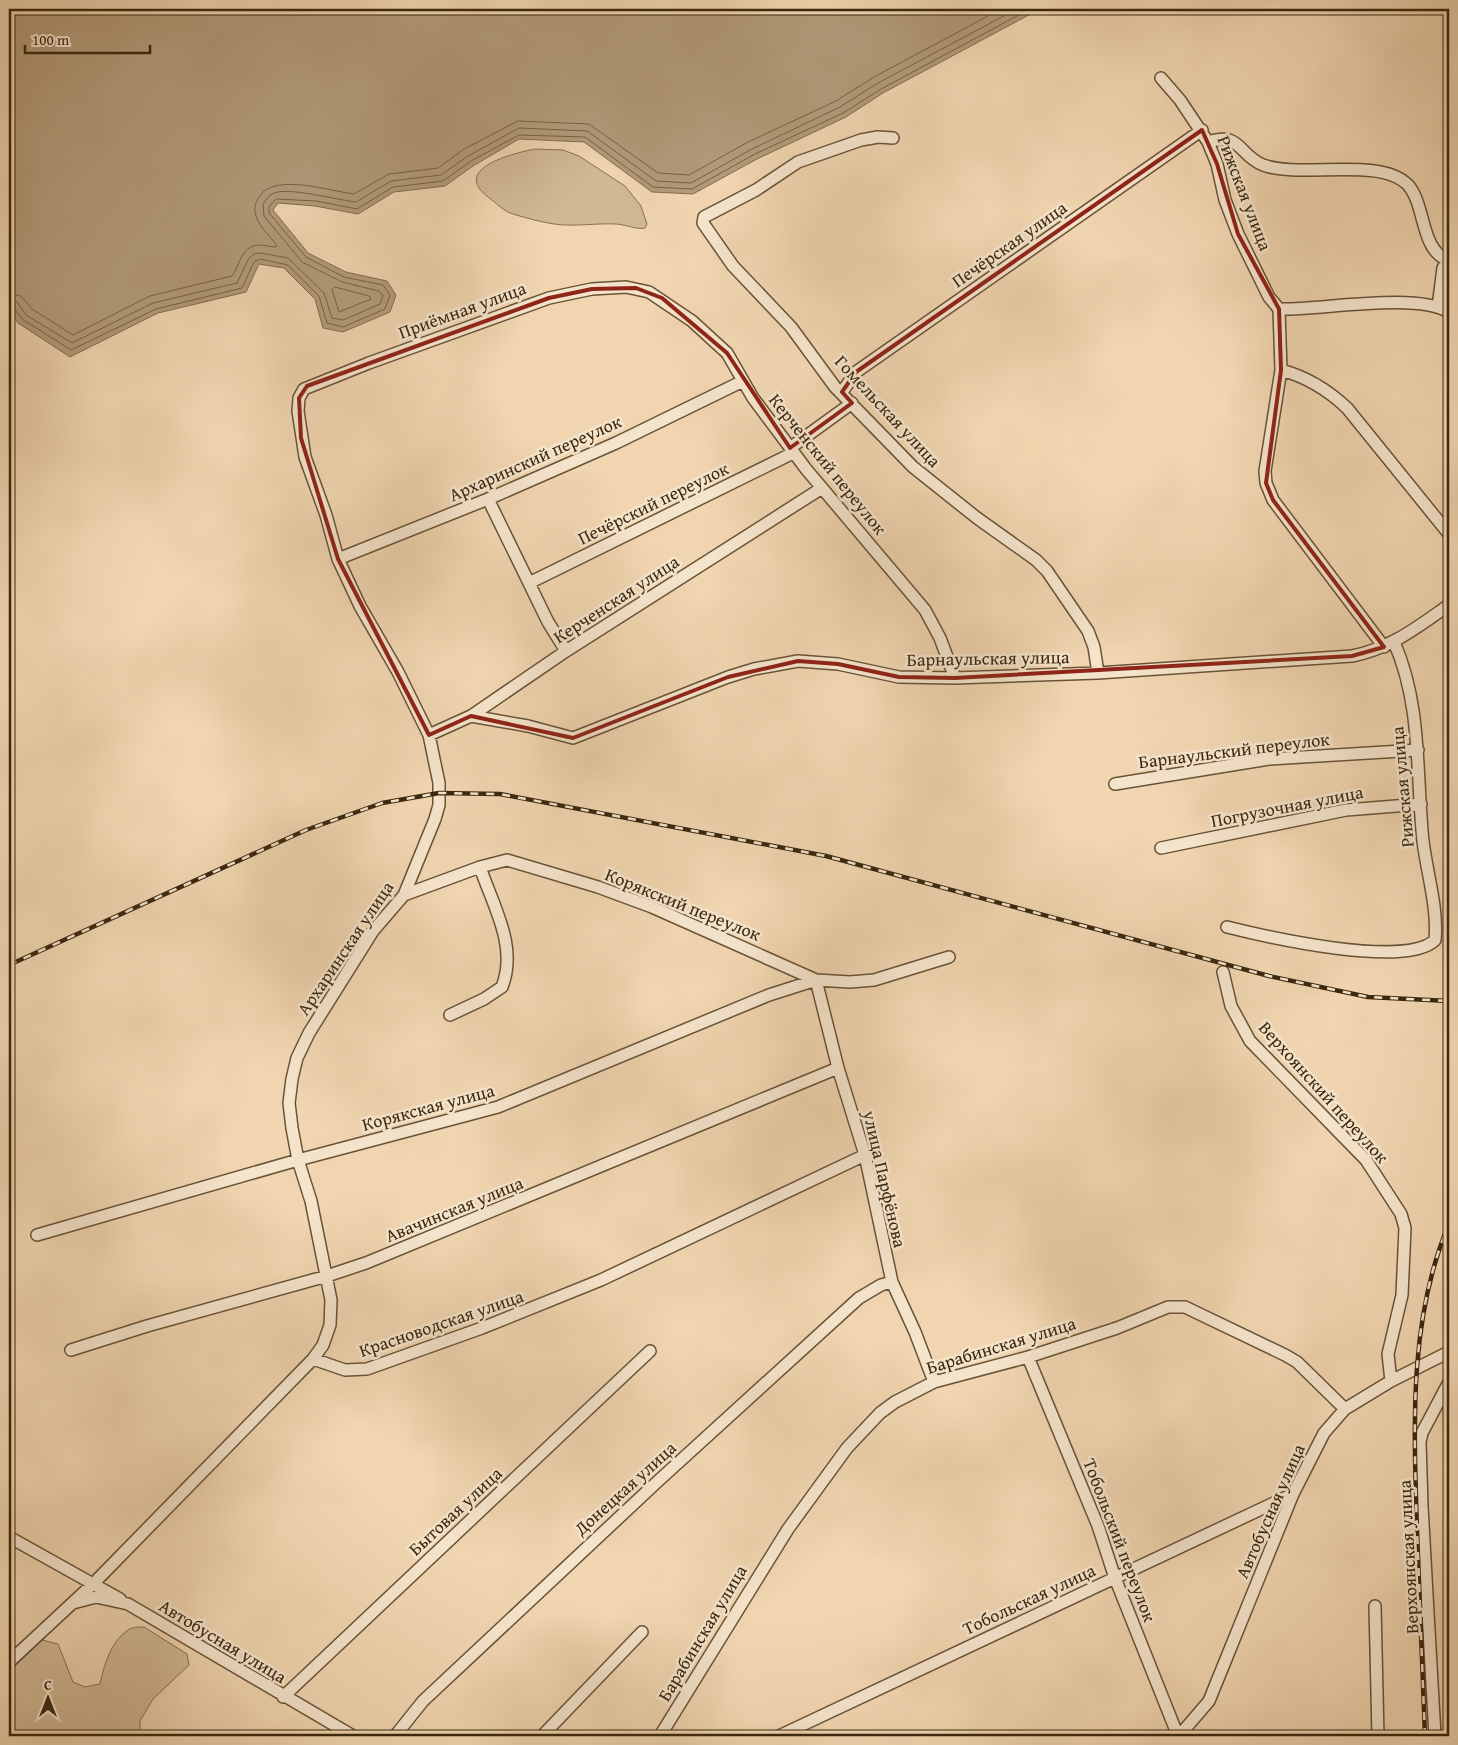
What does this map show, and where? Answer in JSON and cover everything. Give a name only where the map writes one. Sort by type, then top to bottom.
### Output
[{"type":"street","name":"Рижская улица","points":[[1161,78],[1202,130],[1217,164],[1225,200],[1238,234],[1269,297],[1279,309],[1281,370],[1272,417],[1265,471],[1266,483],[1273,500],[1389,644],[1406,676],[1418,750],[1423,842],[1432,889],[1436,940],[1426,947],[1406,952],[1380,953],[1270,938],[1227,927]]},
{"type":"street","name":"Печёрская улица","points":[[842,392],[856,372],[1202,130]]},
{"type":"street","name":"Гомельская улица","points":[[893,138],[878,137],[861,140],[798,162],[756,190],[704,217],[703,222],[708,232],[734,266],[804,343],[842,392],[913,468],[977,518],[1036,560],[1046,571],[1088,631],[1097,658],[1098,673]]},
{"type":"street","points":[[1208,142],[1221,138],[1229,139],[1257,162],[1273,168],[1362,171],[1396,176],[1415,195],[1428,237],[1441,257],[1449,259],[1443,268],[1444,309],[1413,302],[1279,309]]},
{"type":"street","name":"Приёмная улица","points":[[298,398],[307,386],[549,298],[592,288],[626,287],[649,292]]},
{"type":"street","name":"Керченский переулок","points":[[649,292],[662,298],[711,337],[727,353],[743,381],[792,451],[925,610],[940,638],[955,678]]},
{"type":"street","points":[[1281,370],[1308,379],[1328,392],[1347,408],[1449,534]]},
{"type":"street","name":"Архаринский переулок","points":[[338,559],[488,499],[616,443],[743,381]]},
{"type":"street","name":"Архаринская улица","points":[[298,398],[304,457],[326,515],[338,559],[360,606],[398,672],[429,736],[436,761],[439,783],[439,805],[404,895],[373,931],[309,1033],[297,1058],[289,1102],[298,1160],[311,1201],[331,1300],[330,1326],[323,1345],[313,1359]]},
{"type":"street","name":"Печёрский переулок","points":[[529,583],[792,451],[852,403]]},
{"type":"street","name":"Керченская улица","points":[[429,736],[471,716],[566,651],[822,488]]},
{"type":"street","points":[[488,499],[529,583],[566,651]]},
{"type":"street","name":"Барнаульская улица","points":[[471,716],[528,726],[573,738],[719,680],[778,664],[820,661],[898,677],[955,678],[1098,673],[1352,656],[1389,644],[1449,605]]},
{"type":"street","name":"Барнаульский переулок","points":[[1115,784],[1269,760],[1418,750]]},
{"type":"street","name":"Погрузочная улица","points":[[1161,848],[1346,810],[1421,804]]},
{"type":"street","name":"Корякский переулок","points":[[404,895],[480,867],[507,860],[598,887],[716,934],[816,980],[850,982],[874,980],[949,957]]},
{"type":"street","points":[[450,1015],[484,999],[502,987],[508,968],[509,955],[506,937],[480,867]]},
{"type":"street","name":"Верхоянский переулок","points":[[1223,972],[1231,1006],[1250,1041],[1366,1160],[1401,1214],[1405,1228],[1402,1295],[1388,1354],[1391,1381]]},
{"type":"street","name":"улица Парфёнова","points":[[816,980],[838,1068],[865,1155],[892,1282],[915,1332],[934,1382]]},
{"type":"street","name":"Корякская улица","points":[[37,1235],[298,1160],[498,1107],[768,995],[816,980]]},
{"type":"street","name":"Авачинская улица","points":[[71,1350],[219,1305],[326,1276],[399,1250],[838,1068]]},
{"type":"street","name":"Красноводская улица","points":[[313,1359],[345,1370],[367,1369],[482,1328],[601,1280],[865,1155]]},
{"type":"street","name":"Донецкая улица","points":[[396,1736],[423,1701],[657,1482],[859,1298],[881,1285],[892,1282]]},
{"type":"street","name":"Барабинская улица","points":[[660,1736],[771,1554],[847,1448],[880,1413],[895,1402],[934,1382],[1028,1357],[1117,1328],[1168,1307],[1185,1307],[1297,1362],[1345,1409]]},
{"type":"street","name":"Бытовая улица","points":[[283,1697],[650,1351]]},
{"type":"street","name":"Автобусная улица","points":[[1179,1736],[1209,1702],[1294,1494],[1324,1434],[1345,1409],[1391,1381],[1449,1352]]},
{"type":"street","name":"Тобольский переулок","points":[[1028,1357],[1098,1526],[1115,1578],[1179,1736]]},
{"type":"street","points":[[9,1662],[69,1604],[94,1583],[313,1359]]},
{"type":"street","name":"Верхоянская улица","points":[[1435,1736],[1420,1442],[1422,1433],[1449,1382]]},
{"type":"street","name":"Тобольская улица","points":[[780,1736],[1294,1494]]},
{"type":"street","points":[[9,1537],[94,1583],[128,1604]]},
{"type":"street","name":"Автобусная улица","points":[[69,1604],[96,1597],[128,1604],[283,1697],[353,1736]]},
{"type":"street","points":[[1375,1606],[1378,1736]]},
{"type":"street","points":[[542,1736],[642,1632]]},
{"type":"highlighted area","points":[[1202,130],[1217,164],[1238,234],[1279,309],[1281,370],[1266,483],[1273,500],[1384,647],[1352,656],[955,678],[899,677],[838,664],[798,661],[728,677],[573,738],[471,716],[429,735],[338,559],[301,438],[299,398],[307,386],[549,298],[592,289],[636,288],[662,298],[727,353],[790,448],[852,403],[842,392],[856,372]]},
{"type":"shaded area","points":[[535,149],[563,150],[579,156],[625,186],[641,206],[647,224],[645,228],[615,224],[561,225],[534,220],[507,211],[478,187],[476,178],[481,170],[490,164],[501,158]]},
{"type":"shaded area","points":[[144,1627],[187,1654],[189,1665],[153,1699],[140,1721],[140,1736],[9,1736],[9,1672],[42,1640],[58,1644],[73,1682],[85,1687],[100,1684],[109,1654],[117,1640],[131,1628]]},
{"type":"water","points":[[9,9],[1040,9],[883,93],[846,117],[757,159],[693,194],[652,192],[584,142],[519,139],[473,166],[445,186],[394,192],[358,214],[315,206],[278,203],[273,210],[308,253],[346,272],[387,281],[396,295],[390,312],[343,332],[323,328],[315,299],[284,268],[259,264],[246,292],[158,313],[70,357],[18,323],[9,308]]},
{"type":"railway","points":[[9,965],[306,830],[382,803],[439,793],[500,794],[826,856],[1269,976],[1368,997],[1449,1001]]},
{"type":"railway","points":[[1425,1736],[1415,1414],[1420,1336],[1426,1298],[1449,1224]]}]
